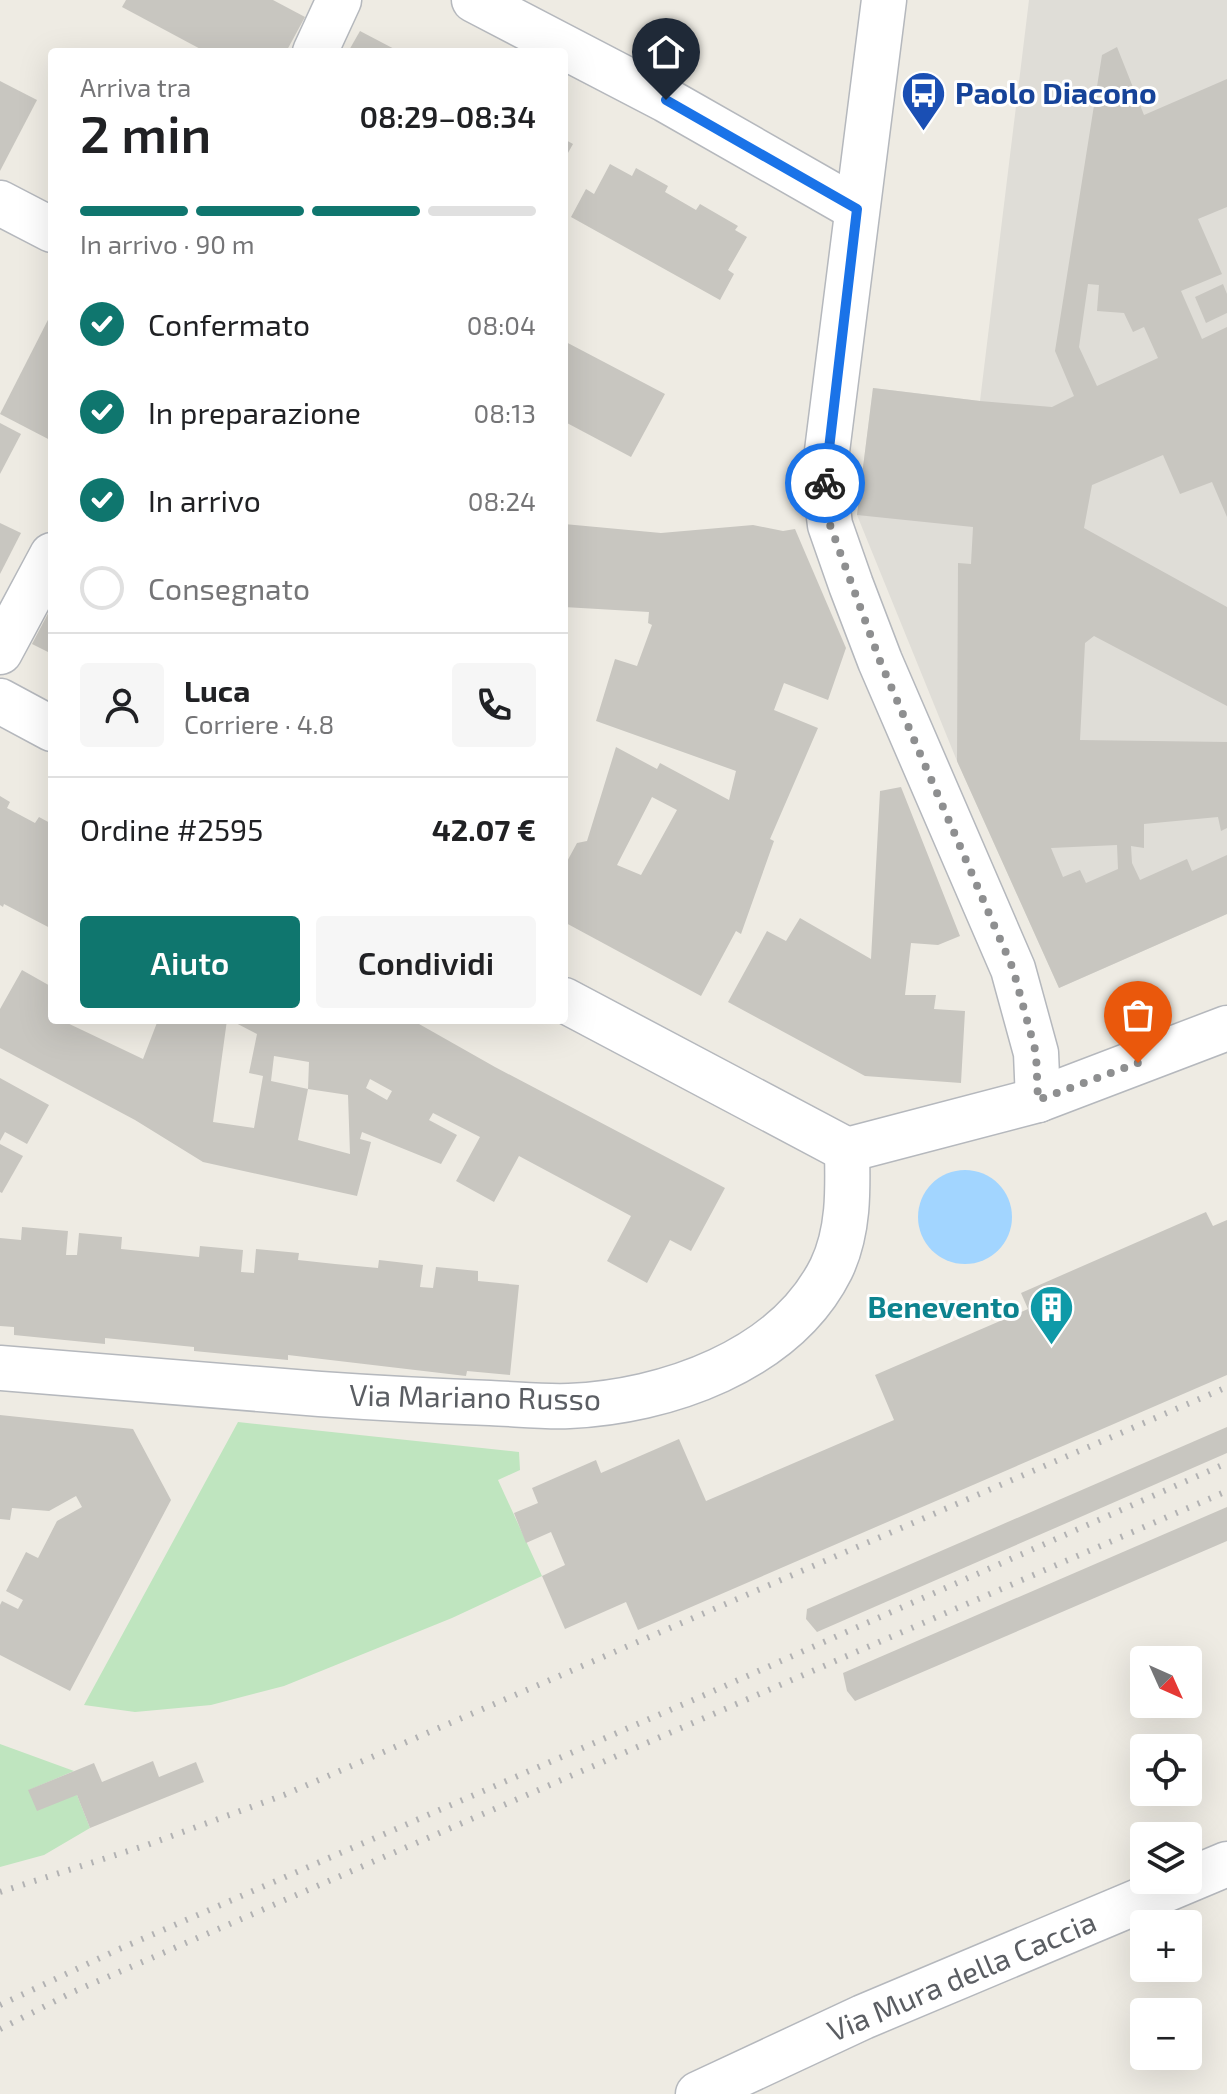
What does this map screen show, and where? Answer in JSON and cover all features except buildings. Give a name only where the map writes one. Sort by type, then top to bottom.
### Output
[{"type":"street","points":[[317,48],[339,0]]},
{"type":"street","points":[[474,0],[566,48]]},
{"type":"street","points":[[884,0],[824,475],[830,525],[880,661],[1013,969],[1036,1053],[1038,1100]]},
{"type":"street","points":[[568,49],[666,100],[857,209]]},
{"type":"street","points":[[0,203],[48,228]]},
{"type":"street","points":[[0,652],[48,562]]},
{"type":"street","points":[[0,701],[48,727]]},
{"type":"street","points":[[568,1002],[847,1150],[1038,1100],[1227,1028]]},
{"type":"street","name":"Via Mariano Russo","points":[[0,1368],[383,1399],[568,1406],[631,1398],[675,1387],[725,1368],[768,1341],[810,1304],[832,1267],[848,1208],[847,1150]]},
{"type":"street","name":"Via Mura della Caccia","points":[[698,2094],[863,2017],[1227,1864]]},
{"type":"shaded area","points":[[1029,0],[1227,0],[1227,914],[1059,988],[957,761],[857,515],[873,388],[980,401]]},
{"type":"green space","points":[[238,1422],[519,1452],[520,1470],[498,1480],[542,1576],[452,1618],[284,1686],[211,1705],[135,1712],[84,1705]]},
{"type":"green space","points":[[0,1744],[74,1771],[29,1790],[77,1795],[90,1828],[44,1855],[0,1867]]},
{"type":"water","points":[[965,1170],[983,1174],[998,1184],[1008,1199],[1012,1217],[1008,1235],[998,1250],[983,1260],[965,1264],[947,1260],[932,1250],[922,1235],[918,1217],[922,1199],[932,1184],[947,1174]]},
{"type":"railway","points":[[0,1892],[147,1845],[284,1795],[1227,1387]]},
{"type":"railway","points":[[0,2005],[117,1950],[709,1693],[1227,1463]]},
{"type":"railway","points":[[0,2029],[73,1992],[1227,1491]]},
{"type":"way so far","points":[[825,483],[830,525],[880,661],[1013,969],[1036,1053],[1038,1100],[1138,1063]]},
{"type":"place","name":"Paolo Diacono","points":[[924,133]]},
{"type":"place","name":"Benevento","points":[[1051,1347]]},
{"type":"route","points":[[666,100],[857,209],[825,483]]}]
